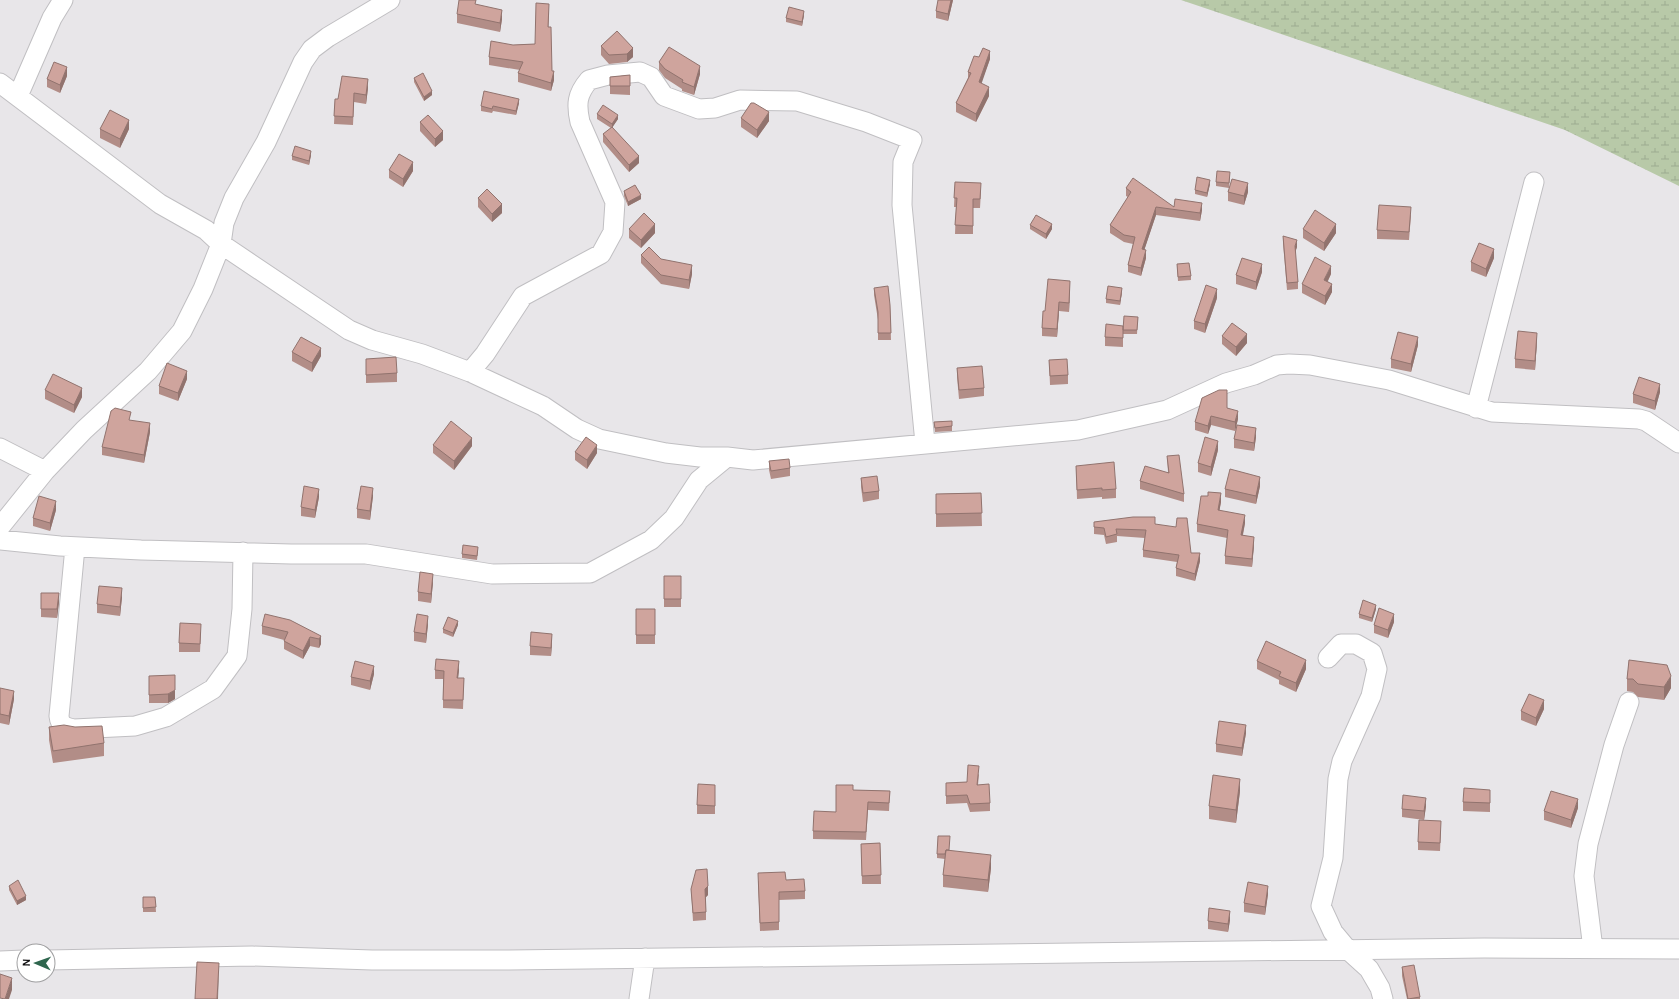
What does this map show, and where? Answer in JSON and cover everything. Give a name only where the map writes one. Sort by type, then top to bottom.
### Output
[{"type":"street","points":[[18,96],[52,18],[63,0]]},
{"type":"street","points":[[0,527],[45,471],[84,430],[148,371],[182,331],[203,289],[221,244],[224,223],[234,198],[266,142],[303,62],[312,49],[328,36],[390,0]]},
{"type":"street","points":[[470,372],[485,354],[523,296],[601,254],[613,232],[615,202],[580,122],[577,108],[577,98],[589,80],[608,75],[640,72],[651,77],[664,96],[699,109],[715,108],[740,100],[796,100],[866,122],[912,140],[903,162],[902,205],[925,443]]},
{"type":"street","points":[[0,83],[160,204],[206,230],[221,244],[349,330],[372,340],[422,354],[470,372],[543,406],[576,429],[599,439],[666,453],[700,457],[726,457],[753,460],[1078,430],[1143,417],[1167,410],[1226,383],[1254,375],[1277,365],[1289,364],[1310,366],[1389,380],[1492,412],[1639,419],[1646,421],[1679,443]]},
{"type":"street","points":[[1476,408],[1534,182]]},
{"type":"street","points":[[0,448],[45,471]]},
{"type":"street","points":[[0,540],[75,547],[291,554],[366,554],[492,574],[590,573],[651,540],[674,518],[699,480],[726,457]]},
{"type":"street","points":[[75,547],[59,716],[60,722],[65,727],[74,729],[135,726],[166,717],[213,689],[237,656],[242,609],[243,552]]},
{"type":"street","points":[[1328,658],[1341,644],[1356,644],[1372,653],[1377,669],[1371,696],[1342,761],[1334,858],[1321,906],[1333,932],[1348,950],[1369,969],[1380,988],[1382,999]]},
{"type":"street","points":[[1593,949],[1584,876],[1588,844],[1614,745],[1629,702]]},
{"type":"street","points":[[56,960],[252,956],[372,960],[1484,948],[1679,949]]},
{"type":"street","points":[[639,999],[645,958]]},
{"type":"street","points":[[0,961],[16,960]]},
{"type":"green space","points":[[1181,0],[1679,0],[1679,186],[1565,130]]},
{"type":"building","points":[[459,0],[476,0],[475,4],[502,10],[500,23],[457,14]]},
{"type":"building","points":[[938,0],[951,0],[948,14],[936,11]]},
{"type":"building","points":[[536,3],[549,4],[548,27],[551,27],[552,71],[554,71],[551,83],[518,73],[523,62],[489,57],[491,41],[513,45],[535,44]]},
{"type":"building","points":[[789,7],[804,11],[802,22],[786,18]]},
{"type":"building","points":[[617,31],[633,48],[627,54],[609,55],[601,46]]},
{"type":"building","points":[[669,47],[700,66],[694,87],[682,82],[683,80],[665,69],[659,62]]},
{"type":"building","points":[[983,48],[990,51],[979,82],[989,87],[976,114],[956,103],[971,73],[968,72],[974,56],[979,57]]},
{"type":"building","points":[[54,62],[67,67],[60,85],[47,79]]},
{"type":"building","points":[[423,73],[432,91],[424,97],[414,78]]},
{"type":"building","points":[[630,75],[630,86],[610,86],[610,77]]},
{"type":"building","points":[[342,76],[368,79],[366,95],[354,93],[353,117],[334,116],[335,99],[338,99]]},
{"type":"building","points":[[484,91],[519,99],[516,111],[493,106],[492,109],[481,106]]},
{"type":"building","points":[[751,103],[754,103],[769,112],[757,130],[741,118]]},
{"type":"building","points":[[603,105],[618,115],[612,124],[597,114]]},
{"type":"building","points":[[110,110],[129,120],[120,139],[100,129]]},
{"type":"building","points":[[428,115],[443,131],[435,139],[420,122]]},
{"type":"building","points":[[612,127],[639,156],[629,165],[603,134]]},
{"type":"building","points":[[295,146],[311,151],[309,161],[292,156]]},
{"type":"building","points":[[399,154],[413,162],[403,179],[389,170]]},
{"type":"building","points":[[1217,171],[1230,172],[1229,183],[1216,182]]},
{"type":"building","points":[[1197,177],[1210,180],[1207,193],[1195,190]]},
{"type":"building","points":[[1133,178],[1174,207],[1175,199],[1202,203],[1200,213],[1156,207],[1142,249],[1146,250],[1141,268],[1128,265],[1135,237],[1124,235],[1110,225],[1131,192],[1126,188]]},
{"type":"building","points":[[1232,179],[1248,183],[1244,196],[1228,192]]},
{"type":"building","points":[[955,182],[981,183],[980,199],[973,199],[973,226],[955,225],[957,198],[954,198]]},
{"type":"building","points":[[635,185],[641,195],[628,202],[624,191]]},
{"type":"building","points":[[487,189],[502,204],[492,214],[478,198]]},
{"type":"building","points":[[1379,205],[1411,207],[1409,232],[1377,230]]},
{"type":"building","points":[[1315,210],[1336,224],[1324,243],[1303,229]]},
{"type":"building","points":[[644,213],[655,224],[641,240],[629,229]]},
{"type":"building","points":[[1036,215],[1052,224],[1046,234],[1030,225]]},
{"type":"building","points":[[1283,236],[1297,240],[1295,246],[1298,282],[1287,283]]},
{"type":"building","points":[[1479,243],[1494,249],[1486,269],[1471,262]]},
{"type":"building","points":[[649,247],[661,259],[692,265],[689,280],[661,275],[641,255]]},
{"type":"building","points":[[1315,257],[1331,266],[1324,280],[1332,284],[1325,296],[1302,284]]},
{"type":"building","points":[[1242,258],[1262,264],[1256,282],[1236,275]]},
{"type":"building","points":[[1189,263],[1191,276],[1178,277],[1177,264]]},
{"type":"building","points":[[1048,279],[1070,281],[1069,303],[1059,302],[1057,329],[1042,328]]},
{"type":"building","points":[[1206,285],[1217,289],[1205,324],[1194,321]]},
{"type":"building","points":[[888,286],[891,333],[878,333],[878,312],[874,288]]},
{"type":"building","points":[[1108,286],[1122,288],[1120,301],[1106,299]]},
{"type":"building","points":[[1124,316],[1138,317],[1137,330],[1123,330]]},
{"type":"building","points":[[1232,323],[1247,334],[1236,347],[1222,336]]},
{"type":"building","points":[[1106,324],[1123,326],[1123,338],[1105,337]]},
{"type":"building","points":[[1518,331],[1537,333],[1535,361],[1515,359]]},
{"type":"building","points":[[1398,332],[1418,337],[1411,364],[1391,359]]},
{"type":"building","points":[[301,337],[321,348],[312,363],[292,352]]},
{"type":"building","points":[[396,357],[397,373],[366,375],[366,359]]},
{"type":"building","points":[[1067,359],[1068,375],[1050,376],[1049,360]]},
{"type":"building","points":[[167,363],[187,371],[178,393],[159,386]]},
{"type":"building","points":[[982,366],[984,388],[959,390],[957,368]]},
{"type":"building","points":[[53,374],[82,388],[74,405],[45,390]]},
{"type":"building","points":[[1639,377],[1660,384],[1655,401],[1633,394]]},
{"type":"building","points":[[1219,390],[1227,390],[1227,408],[1238,411],[1235,422],[1211,416],[1208,426],[1195,422],[1202,398]]},
{"type":"building","points":[[115,408],[131,412],[129,420],[150,423],[144,455],[102,447],[111,411]]},
{"type":"building","points":[[451,421],[472,438],[454,461],[433,445]]},
{"type":"building","points":[[952,421],[952,426],[935,428],[934,422]]},
{"type":"building","points":[[1237,425],[1256,428],[1254,443],[1234,439]]},
{"type":"building","points":[[586,437],[597,445],[587,460],[575,452]]},
{"type":"building","points":[[1205,437],[1218,441],[1211,467],[1198,463]]},
{"type":"building","points":[[1179,455],[1184,494],[1140,481],[1145,466],[1169,473],[1167,456]]},
{"type":"building","points":[[789,459],[790,468],[771,471],[769,461]]},
{"type":"building","points":[[1114,462],[1116,489],[1102,490],[1102,488],[1077,490],[1076,466]]},
{"type":"building","points":[[1230,469],[1260,477],[1256,496],[1225,489]]},
{"type":"building","points":[[877,476],[879,491],[863,493],[861,478]]},
{"type":"building","points":[[304,486],[319,489],[315,510],[301,507]]},
{"type":"building","points":[[361,486],[373,488],[370,511],[357,509]]},
{"type":"building","points":[[1208,492],[1221,493],[1218,510],[1245,515],[1241,535],[1254,537],[1252,559],[1225,556],[1228,530],[1197,524],[1201,496],[1208,496]]},
{"type":"building","points":[[981,493],[982,513],[936,514],[936,494]]},
{"type":"building","points":[[39,496],[56,501],[50,523],[33,518]]},
{"type":"building","points":[[1133,517],[1155,517],[1155,524],[1176,527],[1177,518],[1187,518],[1191,553],[1200,553],[1195,574],[1176,568],[1179,555],[1143,550],[1146,530],[1116,529],[1117,534],[1106,537],[1104,528],[1094,527],[1094,522]]},
{"type":"building","points":[[463,545],[478,547],[477,556],[462,554]]},
{"type":"building","points":[[420,572],[433,574],[431,594],[418,592]]},
{"type":"building","points":[[664,576],[681,576],[681,599],[664,599]]},
{"type":"building","points":[[99,586],[122,588],[120,607],[97,604]]},
{"type":"building","points":[[41,593],[59,593],[57,609],[41,609]]},
{"type":"building","points":[[1363,600],[1376,605],[1372,618],[1359,614]]},
{"type":"building","points":[[1379,608],[1394,614],[1388,630],[1374,625]]},
{"type":"building","points":[[636,609],[655,609],[655,635],[636,635]]},
{"type":"building","points":[[265,614],[290,620],[321,636],[319,639],[310,637],[303,651],[284,641],[288,632],[262,626]]},
{"type":"building","points":[[417,614],[428,616],[426,634],[414,632]]},
{"type":"building","points":[[448,617],[458,621],[453,633],[443,629]]},
{"type":"building","points":[[180,623],[201,624],[200,644],[179,643]]},
{"type":"building","points":[[531,632],[552,634],[551,648],[530,646]]},
{"type":"building","points":[[1266,641],[1306,660],[1296,683],[1279,676],[1281,672],[1257,661]]},
{"type":"building","points":[[436,659],[459,661],[457,678],[464,678],[463,700],[443,700],[444,671],[435,670]]},
{"type":"building","points":[[1629,660],[1667,665],[1671,676],[1664,687],[1638,684],[1633,679],[1627,679]]},
{"type":"building","points":[[355,661],[374,666],[370,681],[351,677]]},
{"type":"building","points":[[175,675],[175,690],[168,694],[149,695],[149,676]]},
{"type":"building","points":[[0,688],[14,691],[9,716],[0,714]]},
{"type":"building","points":[[1529,694],[1544,700],[1536,718],[1521,711]]},
{"type":"building","points":[[1219,721],[1246,725],[1242,748],[1216,744]]},
{"type":"building","points":[[64,725],[75,727],[102,726],[104,743],[53,751],[49,727]]},
{"type":"building","points":[[968,765],[979,766],[977,785],[989,784],[990,803],[970,804],[967,795],[946,796],[946,783],[967,782]]},
{"type":"building","points":[[1213,775],[1240,779],[1236,810],[1209,806]]},
{"type":"building","points":[[698,784],[715,785],[715,806],[697,805]]},
{"type":"building","points":[[836,785],[853,785],[853,790],[890,791],[889,803],[868,802],[866,832],[813,831],[814,811],[836,812]]},
{"type":"building","points":[[1464,788],[1490,790],[1490,803],[1463,802]]},
{"type":"building","points":[[1551,791],[1578,799],[1571,820],[1544,811]]},
{"type":"building","points":[[1403,795],[1426,798],[1424,811],[1402,809]]},
{"type":"building","points":[[1419,820],[1441,821],[1440,843],[1418,842]]},
{"type":"building","points":[[938,836],[950,836],[949,850],[946,850],[945,854],[937,854]]},
{"type":"building","points":[[880,843],[881,875],[862,876],[861,844]]},
{"type":"building","points":[[946,850],[991,855],[988,880],[943,875]]},
{"type":"building","points":[[707,869],[708,886],[705,889],[706,912],[693,913],[691,889],[696,870]]},
{"type":"building","points":[[785,872],[786,880],[804,879],[805,891],[779,892],[779,922],[760,923],[758,873]]},
{"type":"building","points":[[18,880],[26,896],[17,901],[9,886]]},
{"type":"building","points":[[1248,882],[1268,886],[1265,907],[1244,903]]},
{"type":"building","points":[[143,897],[155,897],[156,907],[143,908]]},
{"type":"building","points":[[1209,908],[1230,911],[1228,924],[1208,921]]},
{"type":"building","points":[[197,962],[219,963],[217,999],[195,999]]},
{"type":"building","points":[[1414,965],[1420,997],[1408,999],[1402,967]]},
{"type":"building","points":[[0,974],[12,978],[5,999],[0,998]]}]
